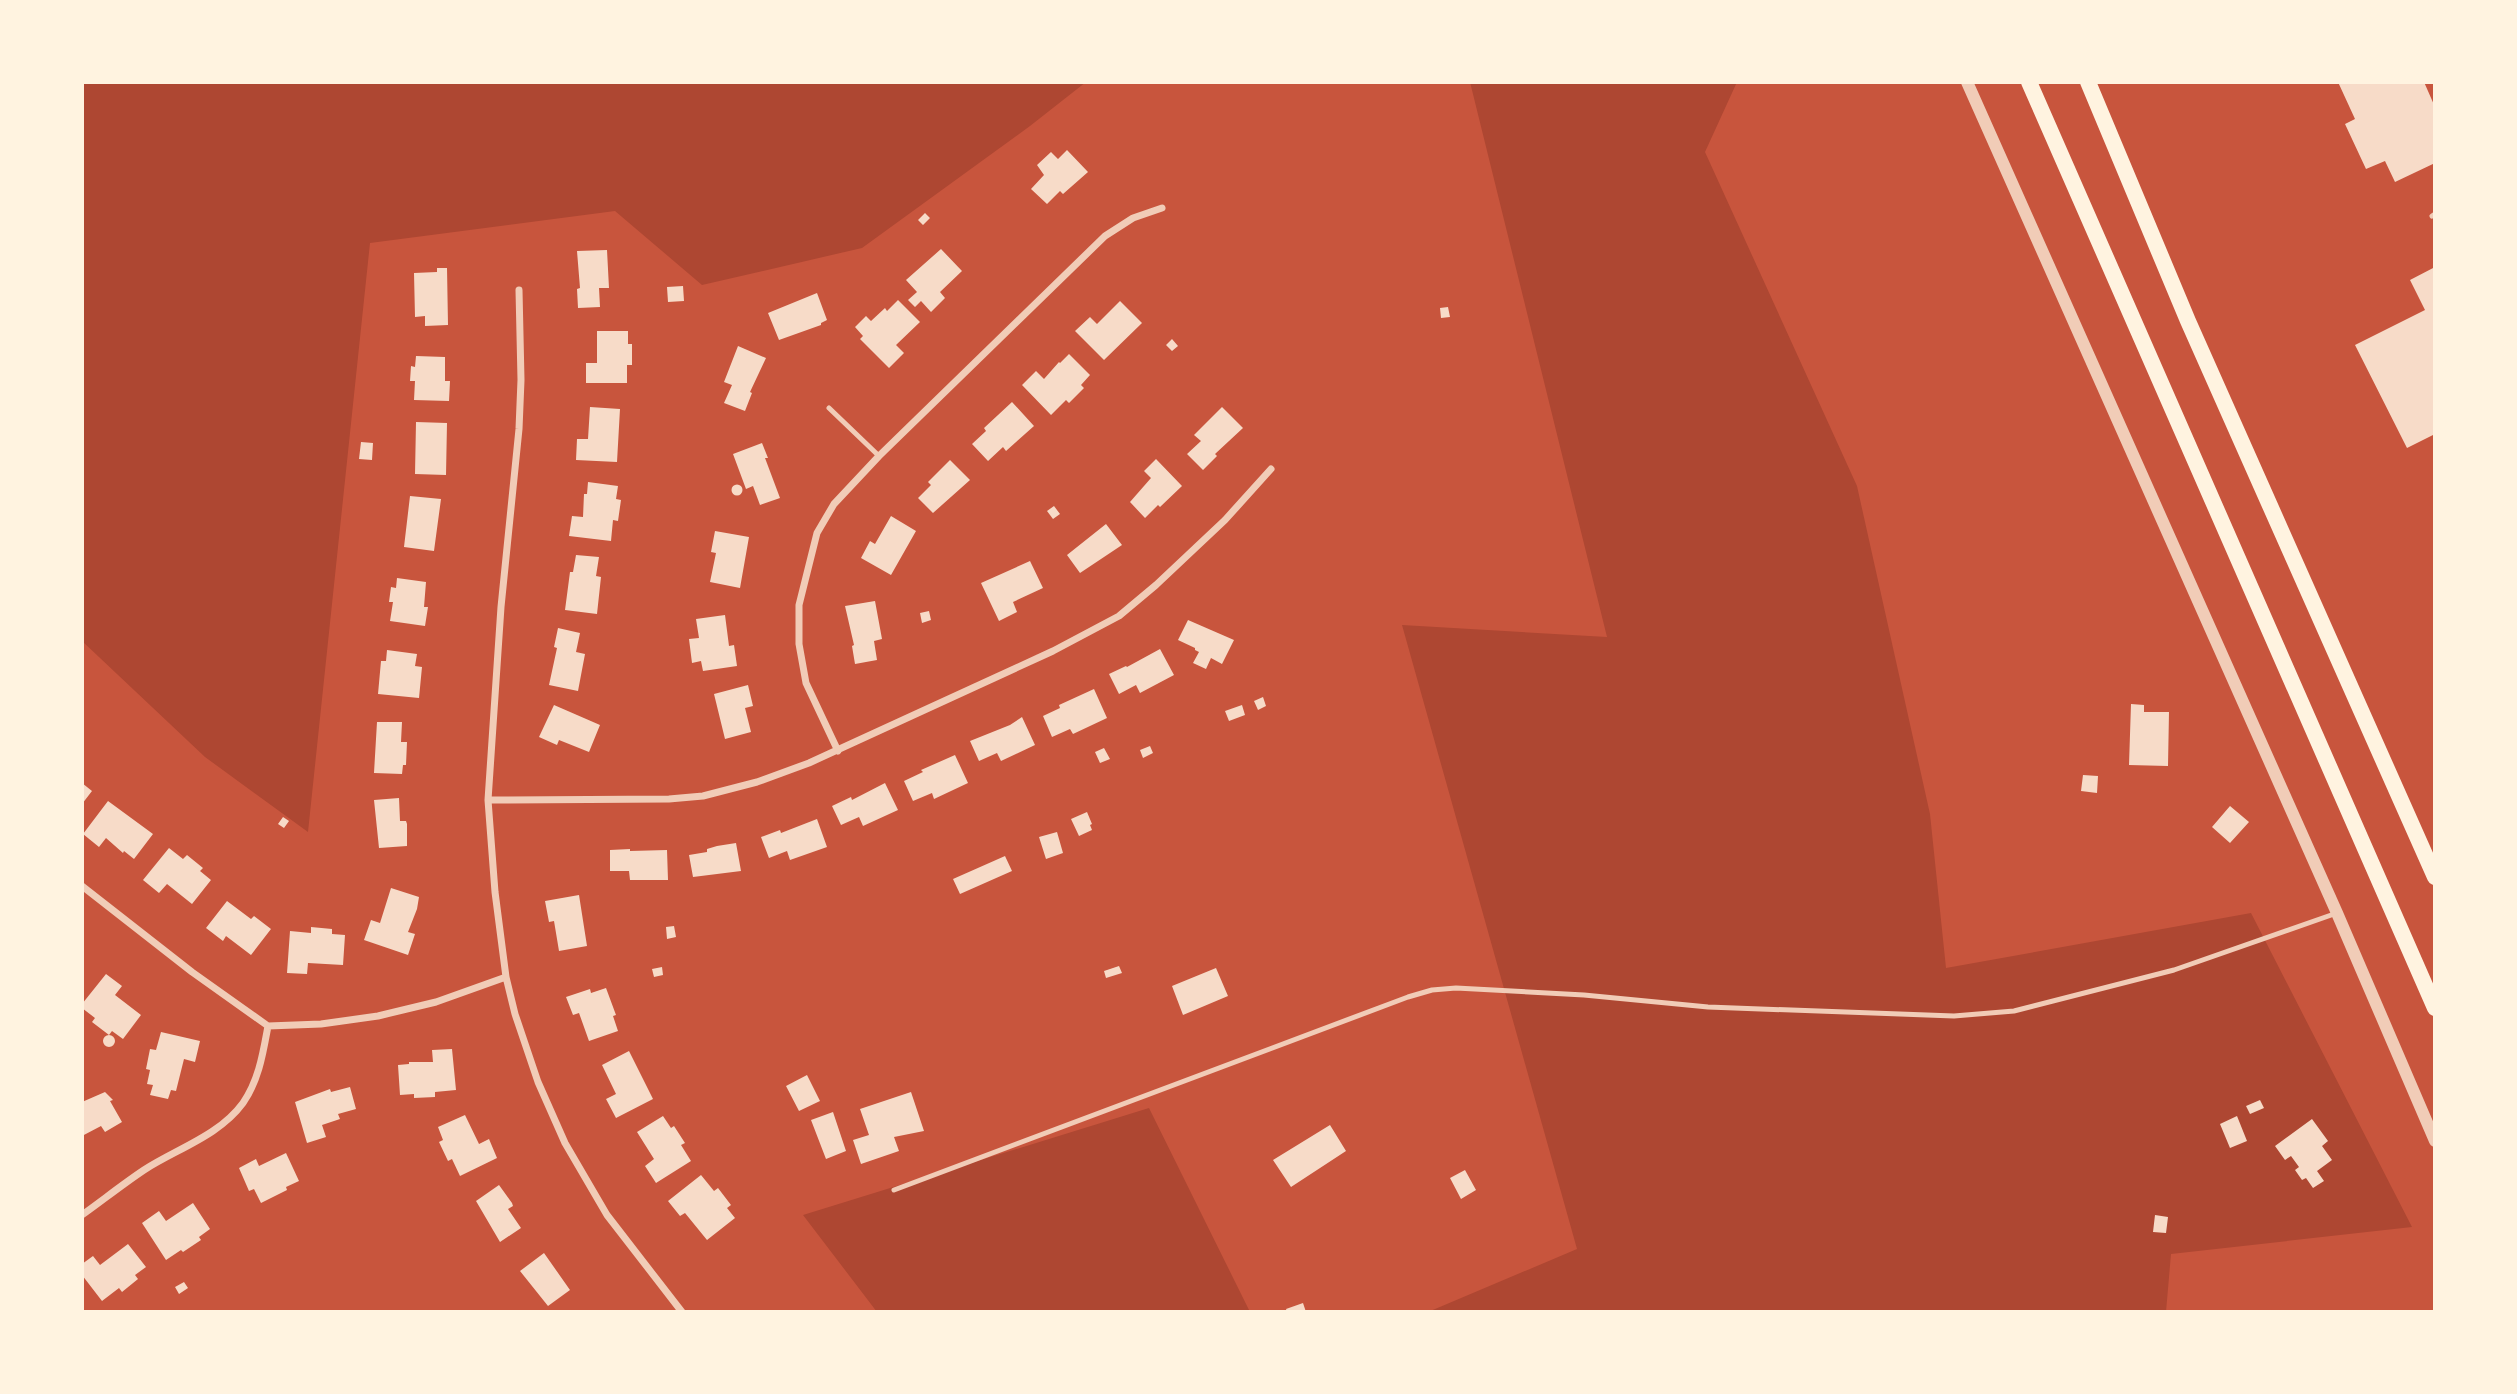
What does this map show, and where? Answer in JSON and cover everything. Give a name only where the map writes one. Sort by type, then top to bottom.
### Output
[{"type":"highway","points":[[2029,82],[2435,1008]]},
{"type":"highway","points":[[2088,82],[2188,321],[2435,877]]},
{"type":"street","points":[[1967,82],[2337,913],[2435,1141]]},
{"type":"street","points":[[838,751],[806,683],[799,644],[799,605],[807,567],[817,533],[834,504],[879,456],[1105,236],[1133,218],[1162,208]]},
{"type":"street","points":[[519,290],[519,429],[501,607],[488,800],[495,892],[506,977],[515,1014],[538,1082],[565,1143],[607,1215],[682,1312]]},
{"type":"street","points":[[488,800],[669,799],[703,796],[757,782],[838,751],[1053,651],[1119,616],[1215,530],[1271,470]]},
{"type":"street","points":[[82,886],[192,972],[268,1026],[321,1024],[378,1016],[436,1002],[506,977]]},
{"type":"street","points":[[82,1215],[146,1169],[226,1121],[242,1104],[256,1080],[268,1026]]},
{"type":"lane","points":[[829,408],[879,456]]},
{"type":"lane","points":[[894,1190],[1432,990],[1456,988],[1584,995],[1708,1006],[1954,1016],[2014,1011],[2174,970],[2337,913]]},
{"type":"shaded area","points":[[82,82],[1086,82],[862,248],[702,285],[615,211],[370,243],[308,832],[205,757],[82,641]]},
{"type":"shaded area","points":[[1470,82],[1737,82],[1705,152],[1857,486],[1930,814],[1946,968],[2251,913],[2412,1227],[2171,1254],[2166,1312],[1428,1312],[1577,1249],[1402,625],[1607,637]]},
{"type":"shaded area","points":[[1149,1108],[1250,1312],[877,1312],[803,1215]]},
{"type":"building","points":[[2338,82],[2424,82],[2435,107],[2435,163],[2395,182],[2385,161],[2366,169],[2345,124],[2355,119]]},
{"type":"building","points":[[1067,150],[1088,172],[1063,194],[1060,191],[1047,204],[1031,189],[1044,175],[1037,165],[1051,152],[1058,159]]},
{"type":"building","points":[[925,213],[930,218],[923,225],[918,220]]},
{"type":"building","points":[[941,249],[962,271],[940,292],[945,298],[931,312],[921,301],[915,307],[908,300],[917,292],[906,280]]},
{"type":"building","points":[[607,250],[609,288],[599,288],[600,307],[578,308],[577,289],[580,288],[577,251]]},
{"type":"building","points":[[2435,267],[2435,434],[2407,448],[2355,345],[2425,310],[2410,280]]},
{"type":"building","points":[[437,268],[447,268],[448,325],[425,326],[425,316],[415,317],[414,273],[437,272]]},
{"type":"building","points":[[683,286],[684,301],[668,302],[667,287]]},
{"type":"building","points":[[817,293],[827,320],[821,325],[779,340],[768,313]]},
{"type":"building","points":[[898,300],[920,322],[896,345],[904,353],[889,368],[860,339],[863,336],[855,327],[866,316],[871,321],[885,308],[887,311]]},
{"type":"building","points":[[1120,301],[1142,323],[1104,360],[1075,331],[1090,317],[1097,324]]},
{"type":"building","points":[[1448,307],[1450,317],[1441,318],[1440,308]]},
{"type":"building","points":[[597,331],[628,331],[628,344],[632,344],[632,365],[627,365],[627,383],[586,383],[586,363],[597,363]]},
{"type":"building","points":[[1172,339],[1178,346],[1172,351],[1166,345]]},
{"type":"building","points":[[738,346],[766,358],[750,392],[752,393],[745,411],[724,403],[732,385],[724,382]]},
{"type":"building","points":[[1069,354],[1090,375],[1081,385],[1084,388],[1069,403],[1066,400],[1051,415],[1022,385],[1036,371],[1044,379]]},
{"type":"building","points":[[416,356],[445,357],[445,381],[450,381],[449,401],[414,400],[415,381],[410,381],[411,366],[415,367]]},
{"type":"building","points":[[1012,402],[1034,426],[1006,451],[1003,447],[988,461],[972,444],[986,431],[984,428]]},
{"type":"building","points":[[590,407],[620,409],[617,462],[576,460],[577,439],[588,439]]},
{"type":"building","points":[[1222,407],[1243,428],[1215,454],[1217,456],[1203,470],[1187,454],[1201,441],[1194,435]]},
{"type":"building","points":[[416,422],[447,423],[446,475],[415,474]]},
{"type":"building","points":[[361,442],[373,443],[372,460],[359,459]]},
{"type":"building","points":[[762,443],[780,498],[760,505],[753,486],[746,489],[733,454]]},
{"type":"building","points":[[1156,459],[1182,486],[1145,518],[1130,502],[1151,478],[1144,471]]},
{"type":"building","points":[[950,460],[970,480],[933,513],[918,498],[931,485],[928,482]]},
{"type":"building","points":[[588,482],[618,486],[616,499],[621,500],[618,521],[613,520],[611,541],[569,536],[572,516],[583,517],[584,494],[587,494]]},
{"type":"building","points":[[737,485],[741,486],[741,494],[737,495],[733,494],[732,490],[733,486]]},
{"type":"building","points":[[410,496],[441,499],[434,551],[404,547]]},
{"type":"building","points":[[1054,506],[1060,514],[1053,519],[1047,511]]},
{"type":"building","points":[[891,516],[916,531],[891,575],[861,558],[870,541],[875,544]]},
{"type":"building","points":[[1106,524],[1122,545],[1080,573],[1067,555]]},
{"type":"building","points":[[715,531],[749,537],[740,588],[710,582],[716,553],[711,552]]},
{"type":"building","points":[[576,555],[599,557],[596,576],[601,577],[597,614],[565,610],[570,572],[573,572]]},
{"type":"building","points":[[1030,561],[1043,588],[1013,602],[1017,612],[999,621],[981,583]]},
{"type":"building","points":[[397,578],[426,582],[424,607],[428,607],[425,626],[390,621],[393,602],[389,602],[391,587],[396,588]]},
{"type":"building","points":[[875,601],[882,639],[874,641],[877,660],[855,664],[854,645],[845,606]]},
{"type":"building","points":[[929,611],[931,620],[922,623],[920,613]]},
{"type":"building","points":[[725,615],[729,646],[734,645],[737,666],[703,671],[701,661],[692,663],[689,639],[699,638],[696,619]]},
{"type":"building","points":[[1188,620],[1234,640],[1222,664],[1211,658],[1206,669],[1193,663],[1199,652],[1178,640]]},
{"type":"building","points":[[558,628],[580,633],[576,652],[585,654],[578,691],[549,685],[557,648],[554,647]]},
{"type":"building","points":[[1160,649],[1174,675],[1140,693],[1136,685],[1119,694],[1109,674]]},
{"type":"building","points":[[387,650],[417,654],[415,666],[422,667],[419,698],[378,694],[381,661],[386,661]]},
{"type":"building","points":[[748,685],[753,706],[745,708],[751,732],[725,739],[714,694]]},
{"type":"building","points":[[1094,689],[1107,718],[1073,734],[1070,729],[1052,737],[1043,716],[1060,708],[1059,705]]},
{"type":"building","points":[[1263,697],[1266,706],[1258,710],[1254,701]]},
{"type":"building","points":[[2131,704],[2144,705],[2144,712],[2169,712],[2168,766],[2129,765]]},
{"type":"building","points":[[554,705],[600,725],[589,752],[559,740],[557,745],[539,737]]},
{"type":"building","points":[[1242,705],[1245,715],[1229,721],[1225,711]]},
{"type":"building","points":[[1022,717],[1035,745],[1001,761],[997,753],[979,761],[970,741],[1010,725]]},
{"type":"building","points":[[377,722],[402,722],[401,742],[407,742],[406,765],[403,765],[402,774],[374,773]]},
{"type":"building","points":[[1150,746],[1153,753],[1143,758],[1140,750]]},
{"type":"building","points":[[1104,748],[1110,759],[1100,763],[1095,752]]},
{"type":"building","points":[[955,755],[968,783],[934,799],[932,793],[913,801],[904,781]]},
{"type":"building","points":[[2083,775],[2098,776],[2097,793],[2081,791]]},
{"type":"building","points":[[82,783],[92,791],[82,804]]},
{"type":"building","points":[[885,783],[898,810],[863,826],[859,817],[841,825],[832,806],[851,797],[852,800]]},
{"type":"building","points":[[399,798],[400,821],[406,821],[407,824],[407,846],[379,848],[374,800]]},
{"type":"building","points":[[108,801],[153,834],[134,859],[106,838],[99,847],[83,834]]},
{"type":"building","points":[[2230,806],[2249,822],[2230,843],[2212,827]]},
{"type":"building","points":[[1087,812],[1092,830],[1079,836],[1071,819]]},
{"type":"building","points":[[283,817],[289,821],[284,828],[278,824]]},
{"type":"building","points":[[817,819],[827,847],[790,860],[787,851],[769,858],[761,837],[780,830],[781,833]]},
{"type":"building","points":[[1057,832],[1063,853],[1046,859],[1039,837]]},
{"type":"building","points":[[736,843],[741,871],[693,877],[689,855]]},
{"type":"building","points":[[169,848],[183,859],[187,855],[203,868],[200,871],[211,880],[192,904],[167,884],[159,893],[143,880]]},
{"type":"building","points":[[610,850],[667,850],[668,880],[630,880],[629,871],[610,871]]},
{"type":"building","points":[[1005,856],[1012,871],[960,894],[953,879]]},
{"type":"building","points":[[391,888],[419,897],[408,932],[415,934],[408,955],[364,940],[371,920],[380,923]]},
{"type":"building","points":[[579,895],[587,946],[559,951],[554,921],[549,922],[545,901]]},
{"type":"building","points":[[227,901],[251,919],[254,916],[271,929],[251,955],[226,936],[223,941],[206,928]]},
{"type":"building","points":[[674,926],[676,937],[667,939],[666,927]]},
{"type":"building","points":[[311,927],[332,929],[332,934],[345,935],[343,965],[308,963],[307,974],[287,973],[290,931],[311,933]]},
{"type":"building","points":[[1119,966],[1122,973],[1106,978],[1104,971]]},
{"type":"building","points":[[662,967],[663,975],[654,977],[652,969]]},
{"type":"building","points":[[1216,968],[1228,996],[1183,1015],[1172,986]]},
{"type":"building","points":[[106,974],[122,986],[115,995],[141,1015],[123,1039],[112,1031],[109,1035],[92,1022],[95,1018],[82,1008],[82,1004]]},
{"type":"building","points":[[606,988],[616,1015],[613,1016],[618,1031],[589,1041],[579,1013],[573,1015],[566,997],[590,989],[591,993]]},
{"type":"building","points":[[161,1032],[200,1041],[195,1062],[184,1059],[176,1091],[171,1090],[168,1099],[150,1095],[153,1085],[147,1084],[150,1070],[146,1069],[150,1049],[156,1050]]},
{"type":"building","points":[[109,1035],[115,1041],[109,1047],[103,1041]]},
{"type":"building","points":[[452,1049],[456,1090],[435,1092],[435,1097],[414,1098],[414,1094],[400,1095],[398,1065],[433,1062],[432,1050]]},
{"type":"building","points":[[629,1051],[653,1099],[616,1118],[606,1099],[616,1094],[602,1065]]},
{"type":"building","points":[[807,1075],[820,1101],[799,1111],[786,1086]]},
{"type":"building","points":[[350,1087],[356,1109],[338,1114],[340,1119],[322,1125],[326,1137],[307,1143],[295,1102],[330,1089],[331,1092]]},
{"type":"building","points":[[105,1092],[113,1100],[110,1101],[122,1122],[105,1132],[101,1126],[82,1136],[82,1102]]},
{"type":"building","points":[[911,1092],[924,1131],[894,1137],[899,1151],[861,1164],[853,1140],[869,1135],[860,1109]]},
{"type":"building","points":[[2260,1100],[2264,1108],[2250,1114],[2246,1106]]},
{"type":"building","points":[[833,1112],[846,1151],[826,1159],[811,1120]]},
{"type":"building","points":[[465,1115],[479,1144],[489,1139],[497,1158],[460,1176],[452,1159],[448,1161],[439,1142],[443,1140],[438,1127]]},
{"type":"building","points":[[663,1116],[671,1128],[674,1126],[685,1143],[681,1145],[691,1161],[656,1183],[645,1166],[654,1159],[637,1132]]},
{"type":"building","points":[[2237,1116],[2247,1141],[2230,1148],[2220,1124]]},
{"type":"building","points":[[2312,1119],[2328,1141],[2322,1146],[2332,1160],[2317,1171],[2324,1181],[2313,1188],[2306,1178],[2302,1180],[2295,1170],[2299,1167],[2291,1156],[2285,1160],[2275,1146]]},
{"type":"building","points":[[1330,1125],[1346,1151],[1291,1187],[1273,1160]]},
{"type":"building","points":[[286,1153],[299,1181],[261,1203],[254,1189],[249,1191],[239,1168],[256,1159],[259,1166]]},
{"type":"building","points":[[1465,1170],[1476,1190],[1461,1199],[1450,1178]]},
{"type":"building","points":[[701,1175],[714,1191],[718,1188],[731,1205],[727,1208],[735,1218],[707,1240],[685,1213],[680,1216],[668,1201]]},
{"type":"building","points":[[499,1185],[512,1203],[513,1206],[508,1209],[521,1228],[500,1242],[476,1201]]},
{"type":"building","points":[[193,1203],[210,1229],[199,1237],[201,1240],[166,1260],[142,1223],[159,1211],[166,1221]]},
{"type":"building","points":[[2155,1215],[2168,1217],[2166,1233],[2153,1232]]},
{"type":"building","points":[[128,1244],[146,1267],[135,1275],[138,1279],[122,1292],[119,1288],[102,1301],[82,1275],[82,1264],[93,1256],[100,1265]]},
{"type":"building","points":[[544,1253],[570,1290],[548,1306],[520,1271]]},
{"type":"building","points":[[184,1282],[188,1288],[179,1294],[175,1287]]},
{"type":"building","points":[[1303,1303],[1306,1312],[1287,1312],[1286,1309]]}]
